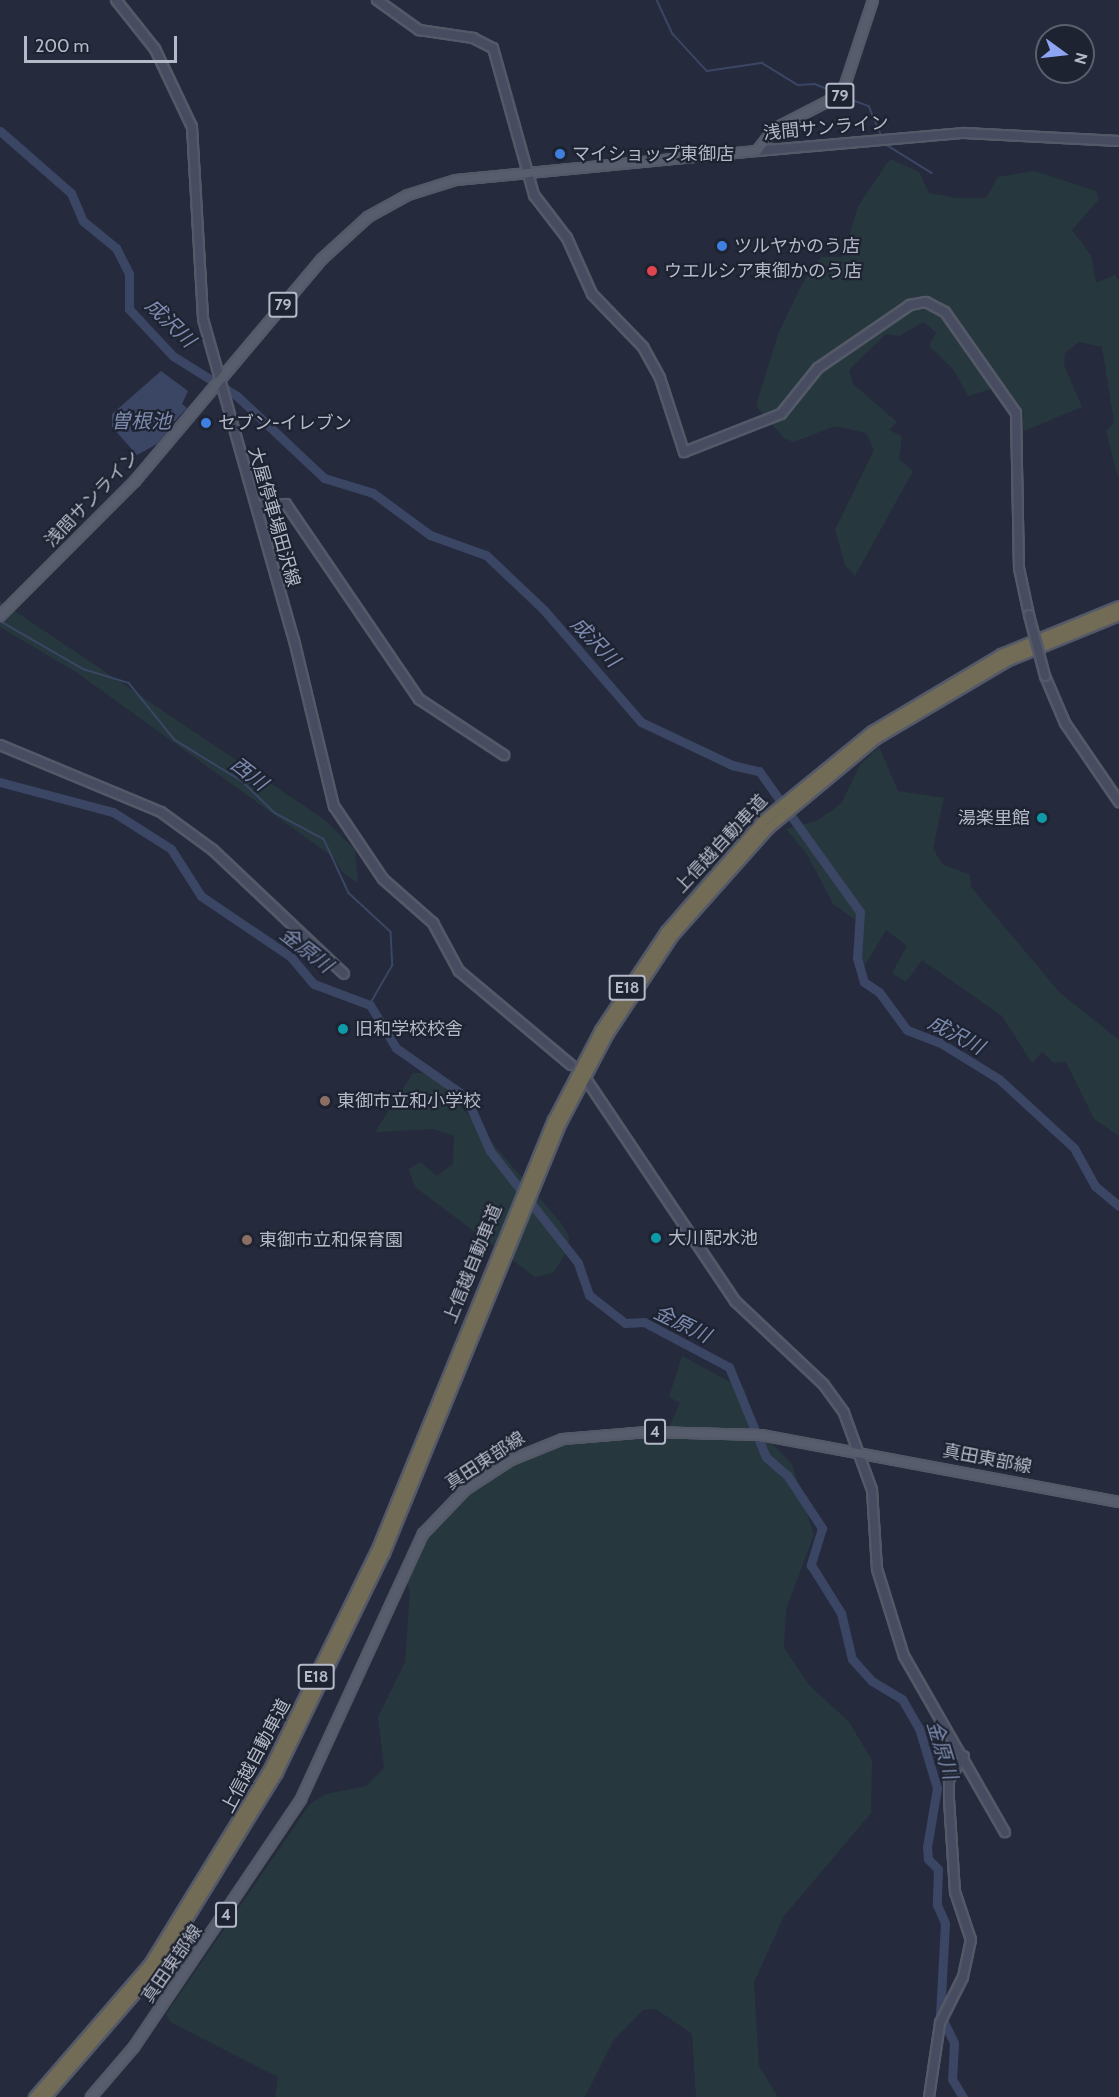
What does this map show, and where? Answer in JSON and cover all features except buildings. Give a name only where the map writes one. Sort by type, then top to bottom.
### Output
[{"type":"highway","name":"上信越自動車道","points":[[34,2097],[154,1956],[279,1751],[392,1514],[530,1180],[586,1073],[638,986],[697,905],[765,825],[793,798],[872,731],[970,669],[1119,606]]},
{"type":"highway","name":"上信越自動車道","points":[[793,798],[858,751],[940,697],[1042,645],[1119,615]]},
{"type":"highway","name":"上信越自動車道","points":[[45,2097],[156,1969],[277,1772],[392,1534],[516,1210]]},
{"type":"main road","name":"79","points":[[757,151],[774,129],[842,94],[873,0]]},
{"type":"main road","name":"浅間サンライン","points":[[0,616],[135,481],[218,386],[322,259],[368,217],[436,185],[757,151]]},
{"type":"main road","name":"真田東部線","points":[[91,2097],[134,2047],[268,1854],[340,1718],[418,1544],[434,1518],[465,1490],[535,1447],[564,1439],[711,1431],[792,1437],[1119,1502]]},
{"type":"street","name":"大屋停車場田沢線","points":[[116,0],[155,49],[192,127],[200,302],[218,386],[257,506],[334,806],[383,879],[433,923],[459,971],[571,1065]]},
{"type":"street","points":[[377,0],[419,30],[473,38],[493,48],[534,195],[567,238],[592,294],[643,347],[660,378],[684,452],[781,414],[819,368],[910,305],[926,302],[945,312],[1016,413],[1019,568],[1045,676],[1069,729],[1119,802]]},
{"type":"street","name":"浅間サンライン","points":[[757,151],[964,134],[1119,141]]},
{"type":"street","points":[[257,506],[286,504],[419,699],[504,755]]},
{"type":"street","points":[[0,745],[161,812],[213,850],[344,974]]},
{"type":"street","points":[[588,1082],[735,1301],[834,1398],[872,1490],[877,1569],[904,1656],[964,1756],[1005,1832]]},
{"type":"street","points":[[929,2097],[942,2021],[963,1977],[971,1940],[955,1892],[949,1799],[949,1780],[964,1756]]},
{"type":"shaded area","points":[[890,159],[919,172],[929,193],[958,198],[986,198],[998,177],[1034,171],[1096,191],[1099,199],[1072,230],[1091,255],[1096,283],[1115,275],[1119,280],[1119,481],[1106,431],[1114,422],[1102,347],[1079,342],[1065,353],[1064,365],[1082,407],[1024,431],[1017,404],[997,387],[968,396],[953,369],[929,346],[936,333],[924,322],[899,336],[886,334],[849,370],[853,384],[897,422],[889,430],[902,436],[899,459],[913,471],[855,576],[845,565],[835,530],[874,450],[866,433],[835,426],[794,442],[785,439],[756,406],[778,334],[802,284],[821,257],[843,257],[858,206]]},
{"type":"shaded area","points":[[0,601],[325,820],[355,850],[358,883],[343,873],[333,857],[76,672],[0,627]]},
{"type":"shaded area","points":[[879,747],[898,791],[944,798],[933,848],[942,864],[970,875],[971,887],[1060,993],[1119,1040],[1119,1136],[1094,1119],[1066,1062],[1054,1063],[1042,1052],[1032,1063],[1002,1016],[922,960],[906,982],[892,973],[907,946],[886,930],[861,972],[857,921],[833,904],[807,854],[786,829],[816,821],[841,804],[860,765]]},
{"type":"shaded area","points":[[413,1073],[425,1073],[444,1087],[561,1223],[569,1236],[568,1250],[553,1273],[535,1277],[415,1187],[409,1169],[420,1162],[437,1176],[453,1164],[454,1136],[434,1129],[375,1132]]},
{"type":"shaded area","points":[[682,1356],[745,1390],[753,1424],[792,1464],[814,1535],[786,1609],[784,1648],[810,1686],[849,1722],[872,1760],[871,1813],[784,1916],[754,1982],[759,2066],[778,2097],[696,2097],[692,2034],[656,2009],[643,2010],[613,2041],[585,2097],[275,2097],[278,2077],[170,2022],[166,2014],[310,1804],[326,1794],[366,1786],[384,1768],[378,1717],[405,1662],[410,1591],[403,1572],[423,1534],[465,1490],[550,1442],[667,1432],[680,1403],[669,1397]]},
{"type":"water","name":"曽根池","points":[[161,371],[188,391],[182,404],[187,408],[175,421],[167,421],[169,430],[157,444],[137,455],[112,427],[112,414]]},
{"type":"waterway","points":[[657,0],[673,34],[707,71],[762,63],[798,85],[815,84],[835,92]]},
{"type":"waterway","points":[[844,97],[869,106],[882,136]]},
{"type":"waterway","name":"成沢川","points":[[0,131],[71,193],[83,221],[116,248],[129,274],[129,309],[173,356],[237,396],[324,478],[373,493],[430,535],[486,555],[544,610],[641,722],[732,765],[759,771],[860,912],[857,958],[864,982],[879,992],[907,1030],[939,1042],[999,1079],[1074,1148],[1095,1186],[1119,1206]]},
{"type":"waterway","points":[[885,144],[932,173]]},
{"type":"waterway","name":"西川","points":[[0,621],[83,669],[129,683],[175,740],[242,781],[275,813],[324,839],[349,893],[391,932],[393,965],[370,1005]]},
{"type":"waterway","name":"金原川","points":[[0,782],[113,812],[171,849],[201,896],[291,957],[314,984],[370,1005],[396,1048],[466,1097],[490,1151],[578,1263],[589,1295],[625,1323],[644,1322],[729,1367],[766,1457],[787,1475],[822,1528],[811,1565],[841,1613],[852,1659],[872,1681],[902,1699],[919,1728],[937,1788],[927,1847],[928,1859],[938,1869],[937,1905],[945,1923],[940,2014],[954,2043],[952,2079],[963,2097]]},
{"type":"place","name":"マイショップ東御店","points":[[560,154]]},
{"type":"place","name":"ツルヤかのう店","points":[[722,246]]},
{"type":"place","name":"ウエルシア東御かのう店","points":[[652,271]]},
{"type":"place","name":"セブン-イレブン","points":[[206,423]]},
{"type":"place","name":"湯楽里館","points":[[1042,818]]},
{"type":"place","name":"旧和学校校舎","points":[[343,1029]]},
{"type":"place","name":"東御市立和小学校","points":[[325,1101]]},
{"type":"place","name":"大川配水池","points":[[656,1238]]},
{"type":"place","name":"東御市立和保育園","points":[[247,1240]]}]
